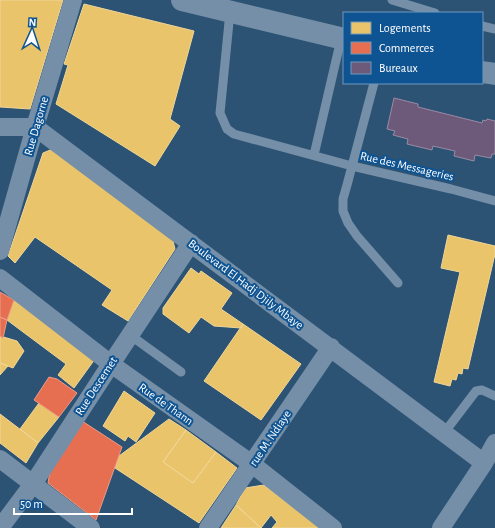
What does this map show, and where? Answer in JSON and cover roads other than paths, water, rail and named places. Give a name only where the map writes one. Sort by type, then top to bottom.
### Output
[{"type":"street","name":"Rue Dagorne","points":[[0,251],[73,0]]},
{"type":"street","points":[[182,0],[343,39]]},
{"type":"street","points":[[483,72],[495,74]]},
{"type":"street","points":[[0,127],[35,127]]},
{"type":"street","name":"Boulevard El Hadj Djily Mbaye","points":[[35,127],[331,347],[484,463]]},
{"type":"street","name":"Rue Descemet","points":[[0,528],[33,484],[191,243]]},
{"type":"street","name":"Rue de Thann","points":[[0,278],[111,364],[252,464],[333,528]]},
{"type":"street","name":"rue M. Ndiaye","points":[[208,528],[331,347]]},
{"type":"street","points":[[441,528],[484,463],[495,443]]},
{"type":"street","points":[[0,459],[91,528]]},
{"type":"lane","points":[[392,0],[433,12]]},
{"type":"lane","name":"Rue des Messageries","points":[[230,12],[220,113],[227,128],[234,134],[352,166],[495,201]]},
{"type":"lane","points":[[483,26],[495,29]]},
{"type":"lane","points":[[314,155],[343,39]]},
{"type":"lane","points":[[374,84],[343,199],[343,211],[348,223],[357,236],[398,283]]},
{"type":"lane","points":[[130,335],[181,372]]},
{"type":"lane","points":[[444,433],[476,391],[482,390],[495,396]]}]
